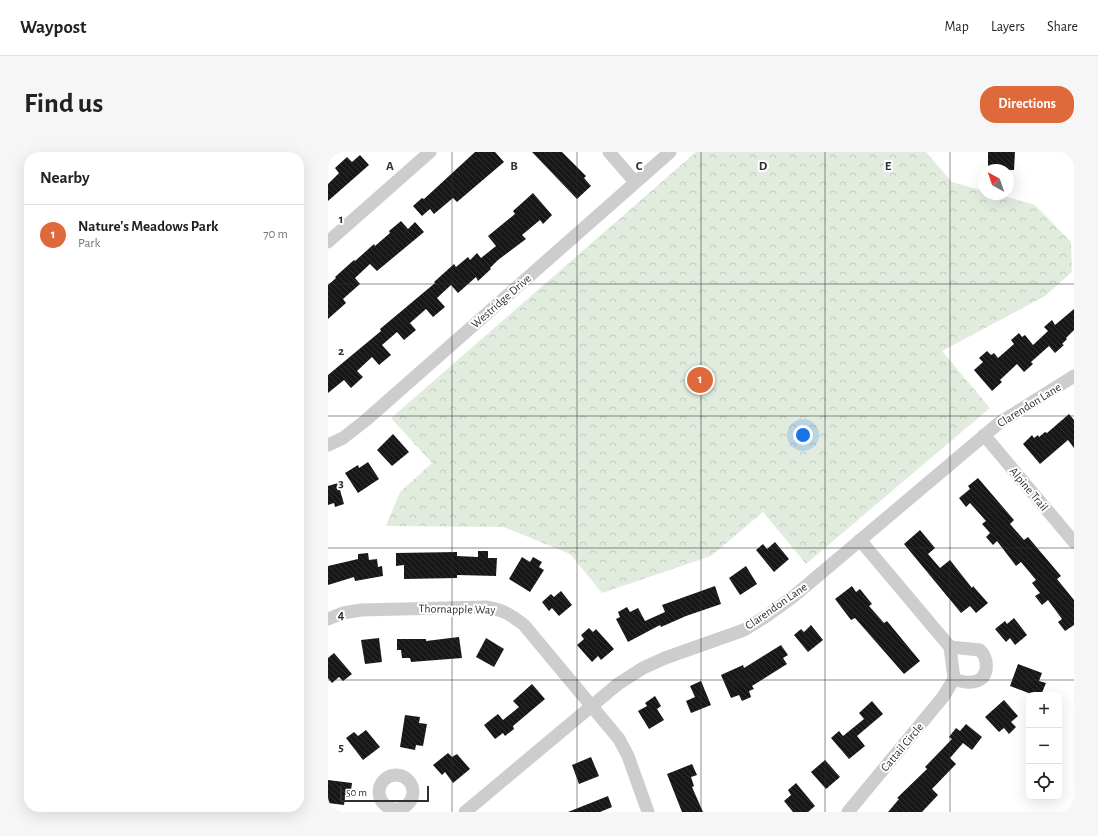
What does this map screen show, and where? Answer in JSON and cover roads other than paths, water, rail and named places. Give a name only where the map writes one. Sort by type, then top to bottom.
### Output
[{"type":"street","points":[[328,242],[430,152]]},
{"type":"street","points":[[609,152],[635,182]]},
{"type":"street","name":"Westridge Drive","points":[[328,445],[343,438],[366,420],[670,152]]},
{"type":"street","name":"Clarendon Lane","points":[[465,812],[618,684],[642,668],[665,658],[744,630],[768,615],[860,540],[984,435],[1013,413],[1052,392],[1074,376]]},
{"type":"street","name":"Alpine Trail","points":[[984,435],[1074,542]]},
{"type":"street","points":[[860,540],[950,647],[954,679],[965,683],[981,680],[986,673],[987,666],[983,653],[980,650],[950,647]]},
{"type":"street","name":"Thornapple Way","points":[[328,619],[343,613],[361,610],[486,607],[501,610],[524,626],[592,706]]},
{"type":"street","name":"Cattail Circle","points":[[848,812],[943,697],[954,679]]},
{"type":"street","points":[[592,706],[619,738],[628,756],[648,812]]},
{"type":"place","name":"Nature's Meadows Park","points":[[700,380]]}]
